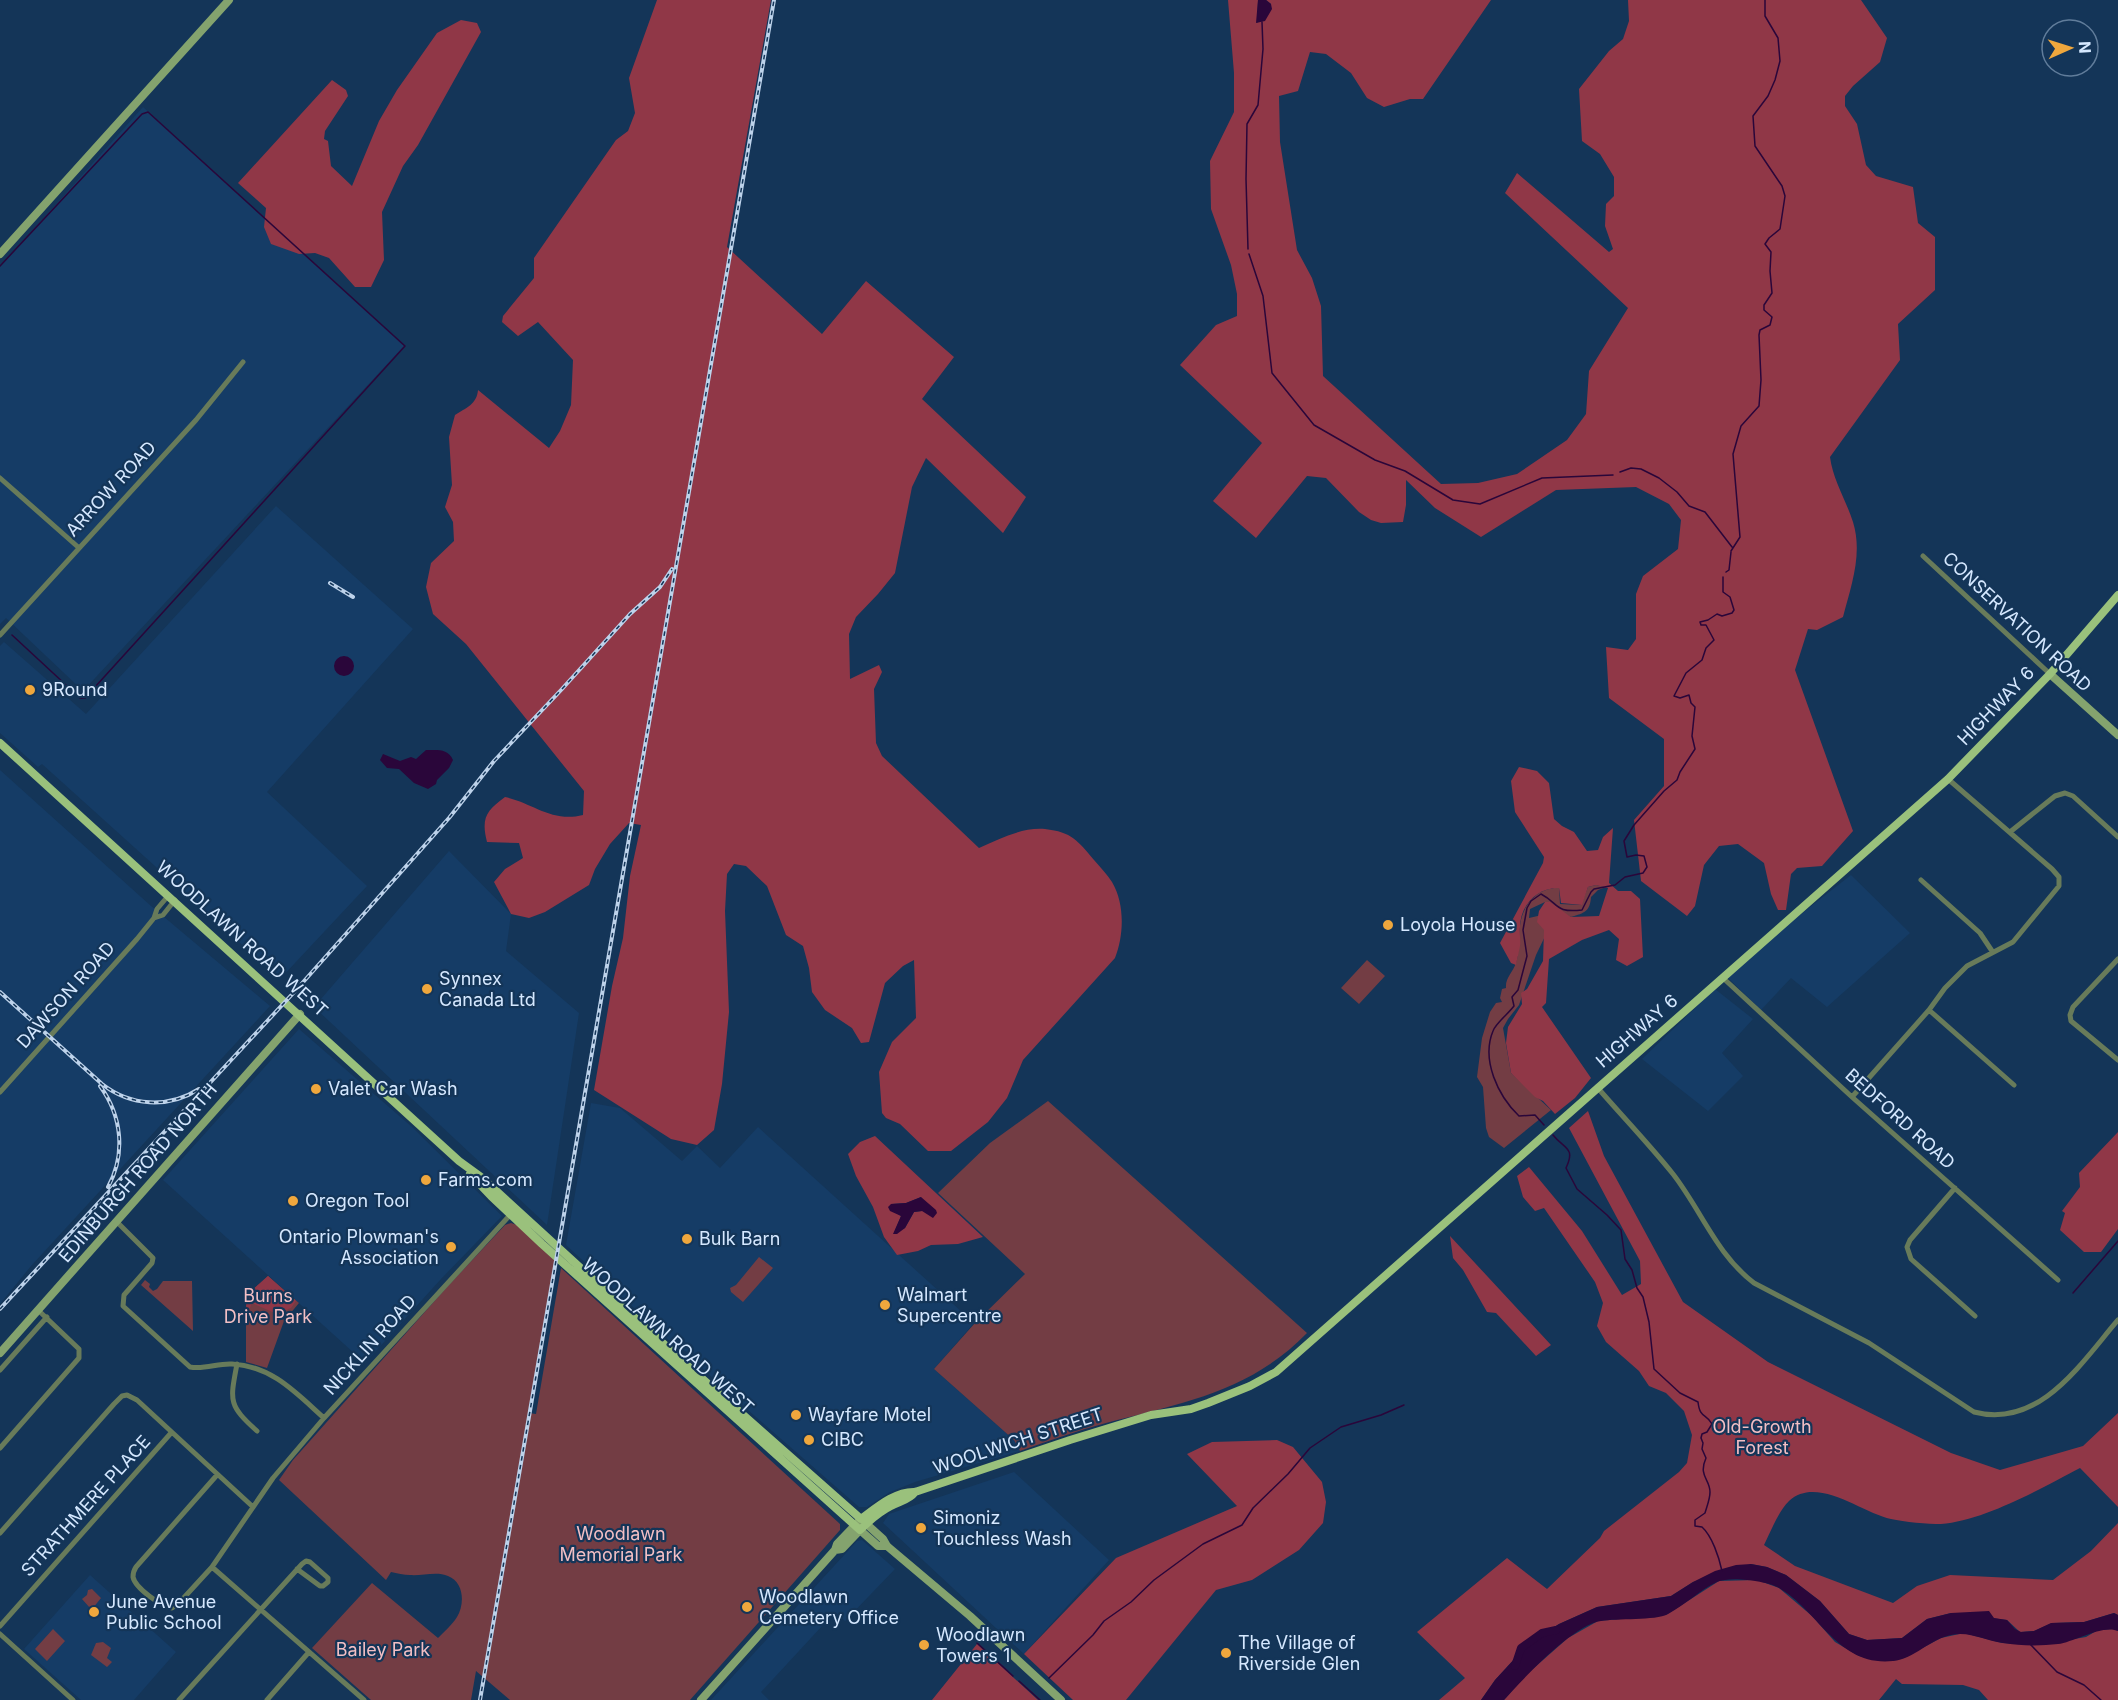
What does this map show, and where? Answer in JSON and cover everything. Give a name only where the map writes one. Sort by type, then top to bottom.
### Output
[{"type":"main road","points":[[0,254],[229,0]]},
{"type":"main road","name":"HIGHWAY 6","points":[[1131,1423],[1151,1416],[1191,1409],[1209,1403],[1276,1372],[1948,779],[2050,674],[2118,595]]},
{"type":"main road","name":"CONSERVATION ROAD","points":[[2050,674],[2118,735]]},
{"type":"main road","name":"WOODLAWN ROAD WEST","points":[[0,743],[459,1161],[481,1177],[513,1211],[689,1367],[860,1525]]},
{"type":"main road","name":"EDINBURGH ROAD NORTH","points":[[0,1353],[300,1014]]},
{"type":"main road","name":"WOOLWICH STREET","points":[[701,1700],[835,1550],[837,1544],[887,1500],[1070,1440],[1131,1423]]},
{"type":"main road","points":[[860,1525],[883,1539],[887,1546],[970,1616],[1061,1700]]},
{"type":"street","name":"ARROW ROAD","points":[[0,635],[201,414],[243,362]]},
{"type":"street","points":[[0,478],[78,547]]},
{"type":"street","name":"CONSERVATION ROAD","points":[[1923,556],[2050,674]]},
{"type":"street","points":[[1852,1097],[1929,1010],[1945,988],[1967,966],[2013,942],[2059,886],[2059,877],[2052,869],[1948,779]]},
{"type":"street","points":[[2010,832],[2055,796],[2065,794],[2073,796],[2118,837]]},
{"type":"street","points":[[1921,880],[1980,933],[1992,951]]},
{"type":"street","name":"DAWSON ROAD","points":[[0,1092],[154,918],[163,915],[172,898]]},
{"type":"street","points":[[2118,959],[2073,1008],[2070,1015],[2071,1021],[2118,1060]]},
{"type":"street","name":"BEDFORD ROAD","points":[[1723,978],[1852,1097],[2058,1280]]},
{"type":"street","points":[[1929,1010],[2014,1085]]},
{"type":"street","points":[[1597,1088],[1673,1174],[1722,1251],[1739,1272],[1754,1283],[1869,1343],[1974,1412],[1988,1416],[2002,1415],[2048,1396],[2073,1375],[2118,1320]]},
{"type":"street","points":[[1954,1188],[1910,1240],[1907,1251],[1911,1259],[1975,1316]]},
{"type":"street","name":"NICKLIN ROAD","points":[[217,1475],[136,1567],[134,1578],[144,1591],[165,1607],[172,1608],[179,1604],[212,1566],[252,1506],[324,1418],[513,1211]]},
{"type":"street","points":[[116,1221],[153,1258],[152,1263],[124,1295],[123,1306],[190,1367],[237,1364],[254,1367],[277,1377],[324,1418]]},
{"type":"street","points":[[0,1448],[79,1358],[79,1349],[38,1310]]},
{"type":"street","points":[[0,1370],[46,1317]]},
{"type":"street","points":[[237,1364],[232,1401],[238,1414],[256,1431]]},
{"type":"street","points":[[0,1533],[122,1396],[132,1396],[252,1506]]},
{"type":"street","name":"STRATHMERE PLACE","points":[[0,1626],[171,1433]]},
{"type":"street","points":[[179,1700],[261,1608],[297,1569],[306,1561],[328,1578],[328,1582],[320,1586],[297,1569]]},
{"type":"street","points":[[212,1566],[361,1699]]},
{"type":"street","points":[[0,1634],[73,1700]]},
{"type":"street","points":[[267,1700],[309,1652]]},
{"type":"shaded area","points":[[1258,0],[1266,0],[1271,4],[1272,9],[1265,21],[1256,23]]},
{"type":"shaded area","points":[[143,107],[404,346],[83,691],[6,618],[0,624],[0,267]]},
{"type":"shaded area","points":[[276,506],[413,629],[267,792],[367,886],[280,979],[42,764],[38,767],[0,733],[0,646],[4,642],[86,714]]},
{"type":"shaded area","points":[[340,656],[348,656],[354,662],[354,670],[348,676],[340,676],[334,670],[334,662]]},
{"type":"shaded area","points":[[426,750],[448,753],[453,760],[436,784],[428,789],[414,783],[399,769],[387,768],[380,760],[383,754],[400,761],[411,757],[416,759]]},
{"type":"shaded area","points":[[0,770],[151,906],[270,1006],[31,1266],[0,1304]]},
{"type":"shaded area","points":[[449,851],[511,914],[506,951],[579,1013],[547,1225],[314,1007]]},
{"type":"shaded area","points":[[1851,875],[1910,933],[1827,1007],[1791,978],[1761,1010],[1727,977],[1760,946]]},
{"type":"shaded area","points":[[1715,989],[1753,1019],[1722,1053],[1743,1076],[1708,1111],[1642,1059]]},
{"type":"shaded area","points":[[299,1029],[412,1127],[502,1216],[365,1363],[163,1180]]},
{"type":"shaded area","points":[[591,1103],[620,1108],[682,1161],[697,1146],[720,1168],[758,1127],[974,1323],[934,1369],[1014,1440],[1020,1451],[915,1482],[890,1492],[867,1507],[859,1507],[741,1404],[701,1367],[692,1355],[672,1343],[566,1245]]},
{"type":"shaded area","points":[[921,1197],[937,1213],[933,1218],[922,1211],[914,1212],[905,1228],[893,1234],[901,1216],[890,1211],[888,1207],[891,1204],[906,1203]]},
{"type":"shaded area","points":[[1014,1472],[1109,1560],[1024,1654],[883,1523],[889,1514]]},
{"type":"shaded area","points":[[862,1540],[895,1569],[845,1621],[835,1612],[761,1692],[769,1700],[711,1700],[857,1541]]},
{"type":"shaded area","points":[[1751,1564],[1767,1567],[1786,1575],[1820,1601],[1849,1634],[1867,1640],[1902,1638],[1927,1619],[1951,1613],[1989,1611],[1994,1618],[2007,1620],[2021,1632],[2034,1631],[2051,1623],[2084,1622],[2114,1613],[2118,1615],[2118,1631],[2105,1630],[2065,1643],[2038,1645],[2010,1644],[1958,1634],[1936,1640],[1908,1657],[1893,1661],[1874,1661],[1843,1647],[1793,1598],[1779,1588],[1758,1581],[1730,1579],[1711,1585],[1662,1616],[1608,1620],[1590,1625],[1549,1654],[1504,1700],[1481,1700],[1495,1680],[1530,1642],[1559,1624],[1597,1607],[1671,1596],[1715,1571],[1736,1565]]},
{"type":"shaded area","name":"June Avenue Public School","points":[[90,1575],[176,1652],[134,1700],[81,1700],[24,1649]]},
{"type":"green space","points":[[657,0],[771,0],[727,247],[822,334],[866,281],[954,357],[922,399],[1026,497],[1003,533],[926,458],[912,487],[895,573],[856,617],[849,634],[850,679],[879,665],[882,672],[874,689],[876,743],[882,756],[979,848],[1011,834],[1036,829],[1054,830],[1074,838],[1112,882],[1121,910],[1120,940],[1115,958],[1023,1060],[1007,1098],[988,1122],[951,1151],[928,1151],[900,1124],[886,1118],[882,1113],[879,1072],[892,1042],[916,1018],[914,960],[903,966],[885,983],[869,1042],[861,1043],[852,1028],[825,1010],[812,992],[803,946],[786,935],[767,886],[746,866],[734,864],[727,874],[725,911],[729,1012],[722,1084],[714,1130],[697,1145],[671,1139],[594,1090],[612,986],[623,938],[630,876],[641,825],[629,823],[610,844],[595,869],[589,885],[545,912],[529,918],[511,914],[494,882],[505,869],[523,858],[519,843],[487,842],[485,821],[489,811],[505,797],[552,814],[572,817],[583,815],[584,791],[466,644],[433,614],[426,587],[431,563],[454,541],[453,522],[445,507],[452,485],[449,437],[455,415],[476,399],[478,390],[549,448],[560,431],[571,405],[573,360],[538,322],[518,336],[502,322],[503,316],[534,278],[534,258],[616,140],[628,131],[635,113],[629,78]]},
{"type":"green space","points":[[1228,0],[1258,0],[1257,23],[1271,4],[1266,0],[1491,0],[1423,99],[1410,99],[1384,107],[1367,98],[1351,73],[1326,54],[1310,52],[1298,91],[1279,96],[1280,142],[1297,250],[1312,278],[1321,306],[1323,376],[1441,484],[1478,483],[1517,474],[1567,440],[1586,414],[1589,371],[1628,308],[1505,193],[1517,173],[1609,252],[1613,249],[1605,226],[1606,204],[1614,196],[1614,177],[1600,154],[1582,141],[1579,89],[1609,51],[1623,39],[1629,21],[1628,0],[1861,0],[1887,38],[1880,62],[1845,96],[1845,106],[1857,124],[1866,165],[1876,176],[1913,187],[1918,223],[1935,237],[1935,290],[1898,324],[1900,360],[1830,457],[1856,534],[1855,570],[1843,617],[1817,630],[1808,629],[1795,670],[1853,831],[1822,866],[1797,868],[1791,874],[1786,910],[1778,910],[1771,894],[1764,863],[1738,844],[1719,846],[1704,865],[1695,906],[1687,916],[1641,881],[1634,820],[1664,786],[1664,739],[1609,698],[1606,647],[1628,650],[1636,639],[1636,594],[1643,576],[1678,549],[1681,520],[1669,504],[1636,487],[1556,490],[1481,537],[1435,508],[1406,480],[1403,522],[1381,523],[1359,512],[1326,478],[1307,476],[1256,538],[1213,501],[1262,443],[1180,365],[1216,325],[1237,316],[1237,294],[1231,265],[1211,209],[1210,161],[1234,112],[1234,73]]},
{"type":"green space","points":[[461,20],[477,23],[481,32],[418,145],[403,166],[382,212],[384,260],[371,287],[355,287],[329,258],[315,253],[299,254],[271,244],[264,227],[266,208],[238,183],[332,80],[346,90],[348,96],[325,131],[324,139],[328,141],[331,166],[352,186],[379,121],[397,90],[437,33]]},
{"type":"green space","points":[[1519,767],[1537,771],[1549,783],[1554,819],[1574,832],[1587,851],[1598,850],[1603,837],[1613,828],[1609,883],[1618,891],[1631,891],[1640,899],[1643,957],[1627,966],[1616,960],[1619,939],[1609,930],[1582,940],[1549,959],[1546,1003],[1542,1007],[1591,1078],[1575,1098],[1555,1114],[1511,1073],[1506,1043],[1508,1027],[1522,1004],[1521,993],[1527,989],[1543,961],[1544,930],[1537,922],[1539,911],[1545,902],[1550,902],[1571,917],[1599,916],[1608,888],[1596,885],[1588,887],[1582,905],[1561,903],[1559,888],[1537,894],[1523,912],[1516,965],[1511,963],[1500,943],[1543,863],[1544,857],[1515,812],[1511,781]]},
{"type":"green space","points":[[1596,885],[1606,887],[1598,890],[1591,897],[1588,908],[1580,914],[1571,917],[1545,902],[1530,909],[1529,918],[1542,915],[1549,928],[1536,955],[1519,1005],[1503,1028],[1511,1073],[1551,1110],[1504,1148],[1489,1137],[1486,1128],[1483,1087],[1477,1077],[1482,1038],[1490,1012],[1496,1003],[1502,1002],[1500,998],[1502,989],[1506,988],[1508,978],[1516,963],[1521,918],[1532,899],[1544,891],[1559,888],[1560,904],[1581,905],[1588,887]]},
{"type":"green space","points":[[1367,960],[1385,976],[1359,1004],[1341,988]]},
{"type":"green space","points":[[1048,1101],[1307,1333],[1285,1353],[1262,1369],[1214,1393],[1084,1429],[1020,1451],[1014,1440],[934,1369],[975,1323],[1025,1274],[938,1193],[990,1143]]},
{"type":"green space","name":"Old-Growth Forest","points":[[1588,1111],[1604,1156],[1683,1302],[1768,1362],[1951,1453],[2000,1470],[2083,1446],[2118,1413],[2118,1507],[2080,1468],[2031,1494],[1994,1510],[1958,1522],[1941,1524],[1891,1519],[1840,1498],[1813,1492],[1800,1494],[1785,1505],[1764,1545],[1795,1566],[1893,1603],[1917,1586],[1950,1575],[2053,1580],[2091,1551],[2118,1523],[2118,1615],[2114,1613],[2084,1622],[2052,1623],[2034,1631],[2020,1632],[2007,1620],[1951,1613],[1927,1619],[1902,1638],[1867,1640],[1849,1634],[1820,1601],[1786,1575],[1767,1567],[1751,1564],[1693,1582],[1671,1596],[1597,1607],[1559,1624],[1530,1642],[1495,1680],[1481,1700],[1439,1700],[1465,1678],[1417,1632],[1507,1558],[1547,1589],[1600,1538],[1604,1531],[1679,1472],[1687,1463],[1692,1435],[1684,1411],[1666,1393],[1649,1386],[1639,1371],[1606,1342],[1597,1326],[1603,1303],[1595,1282],[1544,1208],[1535,1211],[1523,1197],[1517,1176],[1529,1167],[1582,1231],[1622,1295],[1641,1284],[1640,1261],[1569,1128]]},
{"type":"green space","points":[[2118,1132],[2118,1229],[2101,1252],[2084,1252],[2060,1230],[2065,1213],[2062,1211],[2080,1187],[2079,1173]]},
{"type":"green space","points":[[875,1136],[983,1237],[958,1244],[931,1245],[918,1251],[897,1255],[884,1237],[873,1207],[856,1176],[848,1154],[860,1142]],"holes":[[[921,1197],[922,1211],[914,1212],[905,1228],[894,1233],[901,1216],[895,1212],[891,1204],[906,1203]]]},
{"type":"green space","name":"Woodlawn Memorial Park","points":[[511,1223],[517,1225],[555,1261],[528,1413],[536,1414],[561,1268],[840,1524],[840,1530],[690,1700],[510,1700],[476,1671],[471,1700],[371,1700],[312,1648],[372,1583],[438,1638],[460,1612],[462,1594],[453,1579],[439,1574],[408,1575],[391,1572],[386,1580],[279,1480],[293,1460],[447,1287],[505,1225]]},
{"type":"green space","points":[[1450,1236],[1551,1345],[1536,1356],[1496,1313],[1487,1312],[1463,1270],[1453,1258]]},
{"type":"green space","points":[[759,1257],[773,1268],[743,1302],[731,1292],[730,1288],[736,1285]]},
{"type":"green space","name":"Burns Drive Park","points":[[268,1276],[299,1303],[284,1321],[267,1368],[246,1362],[246,1290],[250,1292]]},
{"type":"green space","points":[[268,1276],[296,1301],[291,1308],[277,1314],[252,1303],[247,1315],[246,1290],[250,1292]]},
{"type":"green space","points":[[145,1280],[153,1291],[163,1281],[192,1281],[193,1331],[141,1285]]},
{"type":"green space","points":[[1277,1440],[1293,1447],[1322,1482],[1326,1502],[1323,1523],[1299,1550],[1252,1580],[1216,1590],[1126,1700],[1073,1700],[1024,1654],[1116,1558],[1237,1506],[1187,1454],[1212,1442]]},
{"type":"green space","points":[[1757,1580],[1779,1588],[1812,1616],[1835,1642],[1859,1656],[1876,1660],[1892,1661],[1904,1658],[1941,1638],[1964,1633],[2002,1643],[2039,1645],[2086,1637],[2098,1630],[2114,1629],[2118,1631],[2118,1700],[1988,1700],[1979,1690],[1963,1685],[1902,1684],[1896,1679],[1879,1700],[1504,1700],[1526,1675],[1568,1638],[1598,1621],[1666,1615],[1719,1581]]},
{"type":"green space","points":[[92,1589],[101,1598],[93,1608],[90,1608],[82,1599],[87,1595],[88,1590]]},
{"type":"green space","points":[[53,1629],[65,1641],[47,1661],[35,1649]]},
{"type":"green space","points":[[103,1642],[111,1648],[107,1658],[112,1662],[107,1667],[91,1655],[96,1643]]},
{"type":"green space","points":[[977,1644],[1038,1700],[932,1700]]},
{"type":"waterway","points":[[1731,551],[1740,537],[1733,454],[1741,426],[1759,406],[1761,380],[1759,335],[1760,330],[1770,325],[1772,317],[1764,310],[1764,305],[1772,293],[1771,252],[1765,244],[1780,229],[1785,196],[1782,186],[1755,146],[1753,116],[1768,96],[1780,61],[1778,38],[1765,16],[1765,0]]},
{"type":"waterway","points":[[1248,249],[1247,124],[1258,105],[1263,49],[1262,22]]},
{"type":"waterway","points":[[0,266],[142,114],[148,112],[405,346],[85,698],[80,698],[12,635]]},
{"type":"waterway","points":[[1249,254],[1263,296],[1272,373],[1314,425],[1375,460],[1405,471],[1453,500],[1480,504],[1542,478],[1613,475]]},
{"type":"waterway","points":[[1620,472],[1631,468],[1641,469],[1659,478],[1677,492],[1689,506],[1705,512],[1732,547]]},
{"type":"waterway","points":[[1726,572],[1729,570],[1731,552]]},
{"type":"waterway","points":[[1544,1125],[1535,1115],[1519,1116],[1511,1108],[1498,1088],[1490,1065],[1489,1054],[1494,1028],[1514,1006],[1512,997],[1518,990],[1527,956],[1523,930],[1527,908],[1531,901],[1541,894],[1562,909],[1582,910],[1594,889],[1615,885],[1625,877],[1643,873],[1647,867],[1644,856],[1627,857],[1624,841],[1634,825],[1677,780],[1695,749],[1692,736],[1695,707],[1689,695],[1680,698],[1674,696],[1686,673],[1702,660],[1706,648],[1714,640],[1706,625],[1701,625],[1700,622],[1717,614],[1722,616],[1732,613],[1734,610],[1730,597],[1723,592],[1723,577]]},
{"type":"waterway","points":[[1553,1135],[1569,1152],[1566,1168],[1577,1189],[1621,1230],[1625,1259],[1643,1297],[1649,1322],[1654,1369],[1680,1393],[1698,1402],[1702,1414],[1712,1424],[1701,1438],[1706,1458],[1703,1469],[1710,1488],[1710,1497],[1705,1513],[1695,1520],[1695,1526],[1702,1527],[1709,1536],[1722,1571]]},
{"type":"waterway","points":[[2073,1293],[2118,1241]]},
{"type":"waterway","points":[[1049,1678],[1093,1635],[1104,1621],[1131,1602],[1154,1580],[1203,1544],[1242,1525],[1253,1508],[1288,1474],[1310,1448],[1341,1427],[1381,1415],[1404,1405]]},
{"type":"waterway","points":[[1515,1666],[1521,1648],[1542,1633],[1556,1630]]},
{"type":"waterway","points":[[977,1643],[1013,1676]]},
{"type":"waterway","points":[[2030,1644],[2057,1672],[2084,1685],[2101,1700]]},
{"type":"waterway","points":[[1019,1681],[1040,1700]]},
{"type":"railway","points":[[480,1700],[774,0]]},
{"type":"railway","points":[[0,1309],[297,989],[449,818],[494,761],[630,614],[660,587],[672,569]]},
{"type":"railway","points":[[330,583],[353,597]]},
{"type":"railway","points":[[0,992],[102,1084],[125,1097],[137,1101],[162,1102],[175,1100],[199,1089]]},
{"type":"railway","points":[[100,1086],[113,1110],[119,1135],[117,1162],[108,1187]]},
{"type":"place","name":"9Round","points":[[30,690]]},
{"type":"place","name":"Loyola House","points":[[1388,925]]},
{"type":"place","name":"Synnex Canada Ltd","points":[[427,989]]},
{"type":"place","name":"Valet Car Wash","points":[[316,1089]]},
{"type":"place","name":"Farms.com","points":[[426,1180]]},
{"type":"place","name":"Oregon Tool","points":[[293,1201]]},
{"type":"place","name":"Bulk Barn","points":[[687,1239]]},
{"type":"place","name":"Ontario Plowman's Association","points":[[451,1247]]},
{"type":"place","name":"Walmart Supercentre","points":[[885,1305]]},
{"type":"place","name":"Wayfare Motel","points":[[796,1415]]},
{"type":"place","name":"CIBC","points":[[809,1440]]},
{"type":"place","name":"Simoniz Touchless Wash","points":[[921,1528]]},
{"type":"place","name":"Woodlawn Cemetery Office","points":[[747,1607]]},
{"type":"place","name":"June Avenue Public School","points":[[94,1612]]},
{"type":"place","name":"Woodlawn Towers 1","points":[[924,1645]]},
{"type":"place","name":"The Village of Riverside Glen","points":[[1226,1653]]},
{"type":"park label","name":"Bailey Park","points":[[383,1650]]}]
